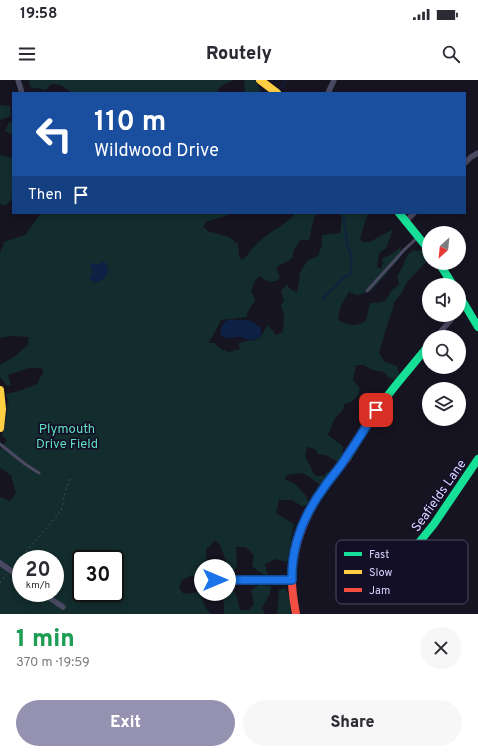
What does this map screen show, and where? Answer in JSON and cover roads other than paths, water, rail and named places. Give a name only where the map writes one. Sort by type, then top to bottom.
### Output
[{"type":"street","points":[[18,80],[22,92]]},
{"type":"street","points":[[260,80],[276,92]]},
{"type":"street","points":[[328,92],[334,80]]},
{"type":"street","points":[[466,162],[478,153]]},
{"type":"street","points":[[400,214],[422,241]]},
{"type":"street","points":[[406,221],[413,214]]},
{"type":"street","points":[[466,314],[478,327]]},
{"type":"street","points":[[442,330],[449,322]]},
{"type":"street","points":[[296,614],[292,580],[293,558],[304,521],[324,487],[345,460],[376,410],[422,353]]},
{"type":"street","points":[[0,390],[3,409],[0,428]]},
{"type":"street","name":"Seafields Lane","points":[[421,540],[434,524],[478,458]]},
{"type":"street","points":[[0,564],[12,572]]},
{"type":"street","points":[[215,580],[292,580]]},
{"type":"street","points":[[56,602],[63,607]]},
{"type":"lane","points":[[367,291],[418,236]]},
{"type":"lane","points":[[0,444],[39,473]]},
{"type":"water","points":[[103,261],[105,262],[108,270],[106,276],[94,283],[89,278],[93,273],[90,265],[92,263],[99,265]]},
{"type":"water","points":[[232,319],[248,320],[256,324],[261,328],[259,338],[249,340],[242,337],[223,337],[220,333],[223,324],[225,321]]},
{"type":"waterway","points":[[282,87],[285,80]]},
{"type":"waterway","points":[[322,300],[343,278],[349,275],[351,270],[352,262],[347,244],[343,214]]},
{"type":"park label","name":"Plymouth Drive Field","points":[[67,436]]}]
